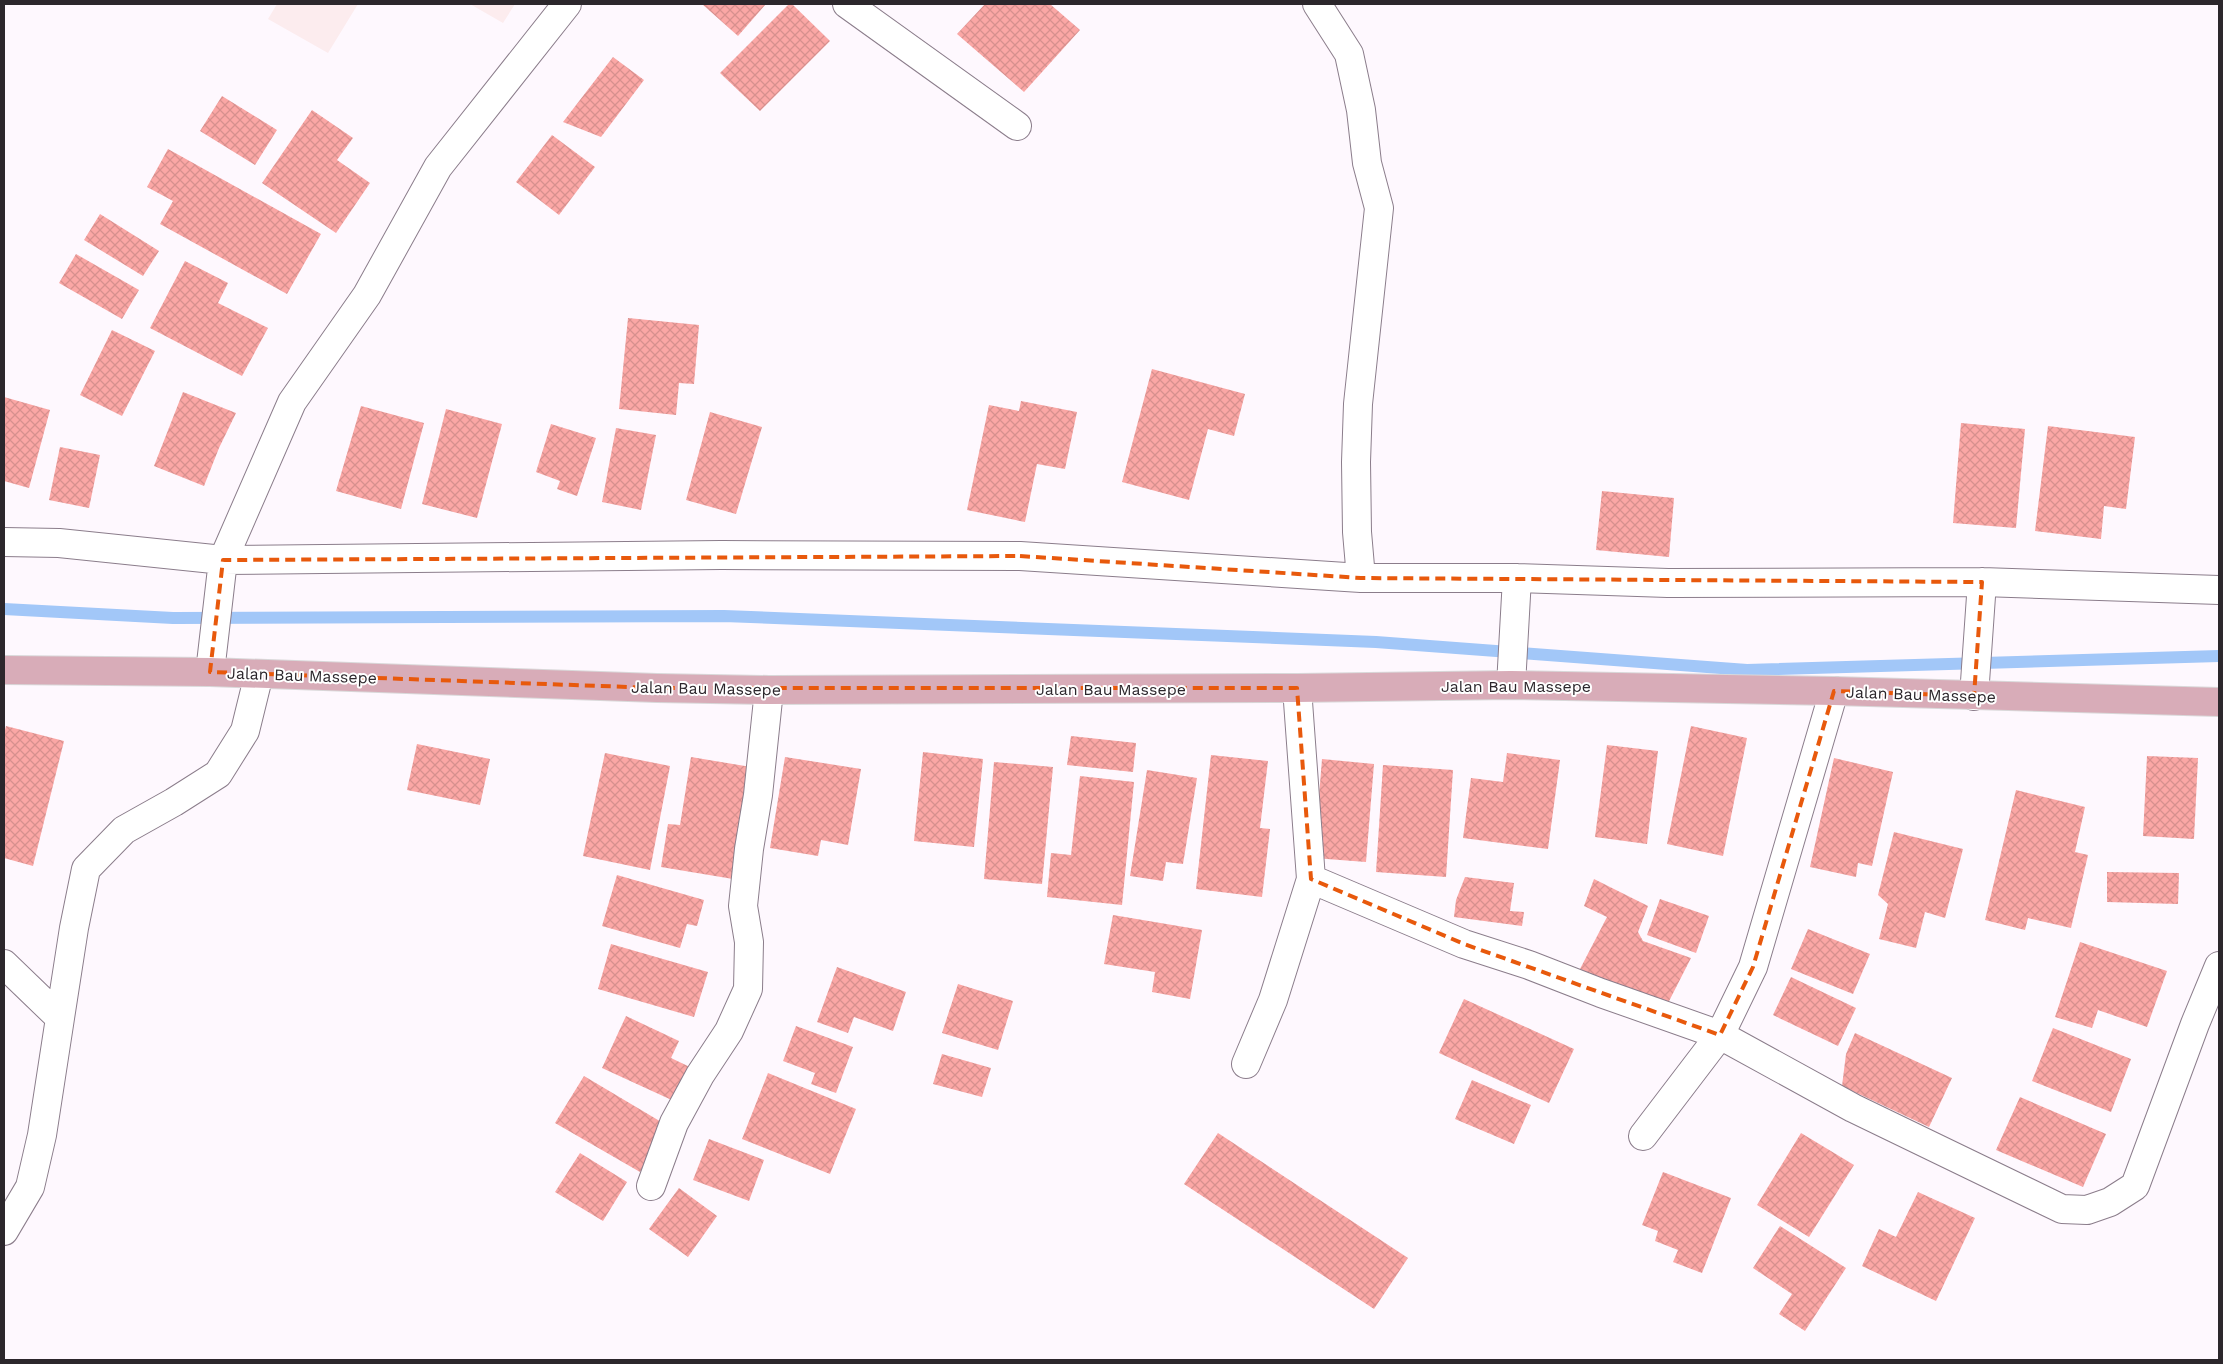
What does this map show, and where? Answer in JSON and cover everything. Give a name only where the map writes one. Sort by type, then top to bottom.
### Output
[{"type":"main road","name":"Jalan Bau Massepe","points":[[4,670],[210,672],[647,688],[769,690],[1297,688],[1511,685],[1834,691],[2219,702]]},
{"type":"street","points":[[210,672],[223,560],[292,402],[367,295],[438,167],[567,4]]},
{"type":"street","points":[[847,4],[1017,126]]},
{"type":"street","points":[[1317,4],[1349,54],[1361,110],[1367,163],[1379,208],[1358,404],[1356,462],[1357,532],[1361,578]]},
{"type":"street","points":[[4,542],[59,543],[223,560],[713,555],[1020,556],[1517,588],[1668,583],[1982,591],[2219,590]]},
{"type":"street","points":[[1511,685],[1517,588]]},
{"type":"street","points":[[1974,696],[1982,591]]},
{"type":"street","points":[[4,1231],[30,1187],[42,1135],[74,928],[86,869],[124,830],[174,802],[218,774],[245,731],[259,674]]},
{"type":"street","points":[[1246,1064],[1273,1000],[1311,879],[1297,688]]},
{"type":"street","points":[[652,1186],[674,1123],[700,1075],[729,1030],[748,989],[749,942],[743,906],[749,848],[758,795],[769,690]]},
{"type":"street","points":[[1643,1136],[1720,1035],[1753,967],[1834,691]]},
{"type":"street","points":[[1311,879],[1464,944],[1529,965],[1635,1006],[1720,1035],[1853,1108],[2062,1210],[2087,1210],[2110,1202],[2135,1186],[2195,1024],[2219,966]]},
{"type":"street","points":[[4,964],[60,1018]]},
{"type":"highlighted area","points":[[1020,556],[1361,578],[1982,582],[1974,696],[1834,691],[1753,967],[1720,1035],[1464,944],[1311,879],[1297,688],[657,688],[210,672],[223,560]]},
{"type":"shaded area","points":[[277,4],[358,4],[328,53],[268,19]]},
{"type":"shaded area","points":[[470,4],[515,4],[503,23]]},
{"type":"building","points":[[702,4],[766,4],[738,36]]},
{"type":"building","points":[[789,4],[792,4],[830,41],[760,111],[720,73]]},
{"type":"building","points":[[985,4],[1050,4],[1080,30],[1024,92],[957,34]]},
{"type":"building","points":[[613,57],[644,80],[601,137],[563,122]]},
{"type":"building","points":[[222,96],[277,130],[255,165],[200,131]]},
{"type":"building","points":[[312,110],[353,138],[337,160],[370,183],[336,233],[262,183]]},
{"type":"building","points":[[552,135],[595,167],[559,215],[516,182]]},
{"type":"building","points":[[168,149],[321,234],[287,294],[160,224],[173,201],[147,187]]},
{"type":"building","points":[[100,214],[159,251],[143,276],[84,240]]},
{"type":"building","points":[[76,254],[139,290],[122,319],[59,283]]},
{"type":"building","points":[[185,261],[228,283],[218,303],[268,328],[242,376],[150,328]]},
{"type":"building","points":[[628,318],[699,325],[694,384],[679,383],[676,415],[619,409]]},
{"type":"building","points":[[112,330],[155,351],[122,416],[80,395]]},
{"type":"building","points":[[1152,369],[1245,394],[1234,436],[1208,429],[1189,500],[1122,482]]},
{"type":"building","points":[[183,392],[236,413],[219,448],[204,486],[154,466]]},
{"type":"building","points":[[4,397],[50,410],[29,488],[4,481]]},
{"type":"building","points":[[1021,401],[1077,412],[1065,469],[1037,464],[1025,522],[967,510],[989,405],[1019,411]]},
{"type":"building","points":[[361,406],[424,423],[401,509],[336,491]]},
{"type":"building","points":[[446,409],[502,424],[477,518],[422,504]]},
{"type":"building","points":[[710,412],[762,427],[736,514],[686,500]]},
{"type":"building","points":[[1961,423],[2025,429],[2016,528],[1953,523]]},
{"type":"building","points":[[551,424],[596,438],[577,496],[557,489],[560,481],[536,472]]},
{"type":"building","points":[[2048,426],[2135,437],[2126,509],[2104,506],[2101,539],[2035,531]]},
{"type":"building","points":[[616,428],[656,435],[641,510],[602,502]]},
{"type":"building","points":[[60,447],[100,455],[89,508],[49,500]]},
{"type":"building","points":[[1602,491],[1674,498],[1669,557],[1596,550]]},
{"type":"building","points":[[6,726],[64,741],[33,866],[4,858],[4,734]]},
{"type":"building","points":[[1691,726],[1747,738],[1723,856],[1667,844]]},
{"type":"building","points":[[1071,736],[1136,743],[1133,772],[1067,765]]},
{"type":"building","points":[[417,744],[490,759],[480,805],[407,790]]},
{"type":"building","points":[[1607,745],[1658,751],[1647,844],[1595,837]]},
{"type":"building","points":[[923,752],[983,759],[974,847],[914,841]]},
{"type":"building","points":[[605,753],[670,766],[650,870],[583,856]]},
{"type":"building","points":[[1507,753],[1560,760],[1548,849],[1463,838],[1471,778],[1503,782]]},
{"type":"building","points":[[1211,755],[1268,761],[1260,828],[1270,829],[1262,897],[1196,889]]},
{"type":"building","points":[[2147,756],[2198,758],[2194,839],[2143,836]]},
{"type":"building","points":[[691,757],[751,767],[733,879],[661,867],[668,824],[680,825]]},
{"type":"building","points":[[785,757],[861,769],[848,845],[821,840],[818,856],[770,848]]},
{"type":"building","points":[[1834,758],[1893,772],[1872,866],[1858,863],[1856,877],[1810,867]]},
{"type":"building","points":[[1322,759],[1374,764],[1366,862],[1314,858]]},
{"type":"building","points":[[994,762],[1053,767],[1042,884],[984,879]]},
{"type":"building","points":[[1383,765],[1453,770],[1446,877],[1376,872]]},
{"type":"building","points":[[1147,770],[1197,778],[1183,864],[1166,862],[1163,881],[1130,876]]},
{"type":"building","points":[[1080,776],[1134,782],[1122,905],[1047,897],[1051,853],[1071,855]]},
{"type":"building","points":[[2016,790],[2085,807],[2075,852],[2088,855],[2071,928],[2028,918],[2025,930],[1985,920]]},
{"type":"building","points":[[1894,832],[1963,849],[1945,918],[1925,912],[1916,948],[1879,939],[1888,904],[1878,895]]},
{"type":"building","points":[[2107,872],[2179,873],[2178,904],[2107,902]]},
{"type":"building","points":[[617,875],[704,900],[697,926],[687,924],[680,948],[602,926]]},
{"type":"building","points":[[1465,877],[1514,883],[1510,911],[1524,912],[1522,926],[1454,917],[1456,900]]},
{"type":"building","points":[[1594,879],[1648,906],[1638,932],[1643,941],[1691,958],[1664,1011],[1580,969],[1607,917],[1584,906]]},
{"type":"building","points":[[1660,899],[1709,916],[1696,953],[1647,935]]},
{"type":"building","points":[[1113,915],[1202,930],[1190,999],[1152,992],[1155,972],[1104,964]]},
{"type":"building","points":[[1808,929],[1870,954],[1853,994],[1791,969]]},
{"type":"building","points":[[2080,942],[2167,971],[2147,1027],[2098,1010],[2092,1028],[2055,1017]]},
{"type":"building","points":[[611,944],[708,972],[694,1017],[598,989]]},
{"type":"building","points":[[837,967],[906,992],[893,1031],[854,1017],[848,1033],[817,1022]]},
{"type":"building","points":[[1791,977],[1856,1008],[1838,1046],[1773,1015]]},
{"type":"building","points":[[958,984],[1013,1001],[998,1050],[942,1033]]},
{"type":"building","points":[[1464,999],[1574,1049],[1549,1103],[1439,1053]]},
{"type":"building","points":[[626,1016],[679,1041],[671,1058],[692,1068],[676,1102],[602,1068]]},
{"type":"building","points":[[796,1026],[853,1047],[836,1093],[811,1084],[815,1073],[783,1061]]},
{"type":"building","points":[[2053,1028],[2131,1059],[2111,1112],[2032,1081]]},
{"type":"building","points":[[1855,1033],[1952,1078],[1929,1127],[1842,1086],[1846,1054]]},
{"type":"building","points":[[942,1054],[991,1068],[982,1097],[933,1084]]},
{"type":"building","points":[[768,1073],[856,1109],[830,1174],[742,1139]]},
{"type":"building","points":[[584,1076],[668,1126],[640,1172],[555,1123]]},
{"type":"building","points":[[1472,1080],[1531,1105],[1514,1144],[1455,1119]]},
{"type":"building","points":[[2020,1097],[2106,1134],[2083,1187],[1996,1150]]},
{"type":"building","points":[[1218,1133],[1408,1258],[1374,1309],[1184,1184]]},
{"type":"building","points":[[1801,1133],[1854,1165],[1809,1237],[1757,1205]]},
{"type":"building","points":[[709,1139],[764,1160],[749,1201],[693,1180]]},
{"type":"building","points":[[580,1153],[627,1182],[603,1221],[555,1192]]},
{"type":"building","points":[[1663,1172],[1731,1198],[1702,1273],[1673,1262],[1678,1250],[1655,1241],[1658,1231],[1642,1225]]},
{"type":"building","points":[[679,1188],[717,1216],[688,1257],[649,1229]]},
{"type":"building","points":[[1918,1192],[1975,1218],[1936,1301],[1862,1266],[1879,1229],[1896,1237]]},
{"type":"building","points":[[1780,1226],[1846,1268],[1805,1331],[1779,1314],[1792,1294],[1753,1268]]},
{"type":"waterway","points":[[4,609],[173,618],[724,616],[1376,642],[1747,670],[2219,656]]}]
